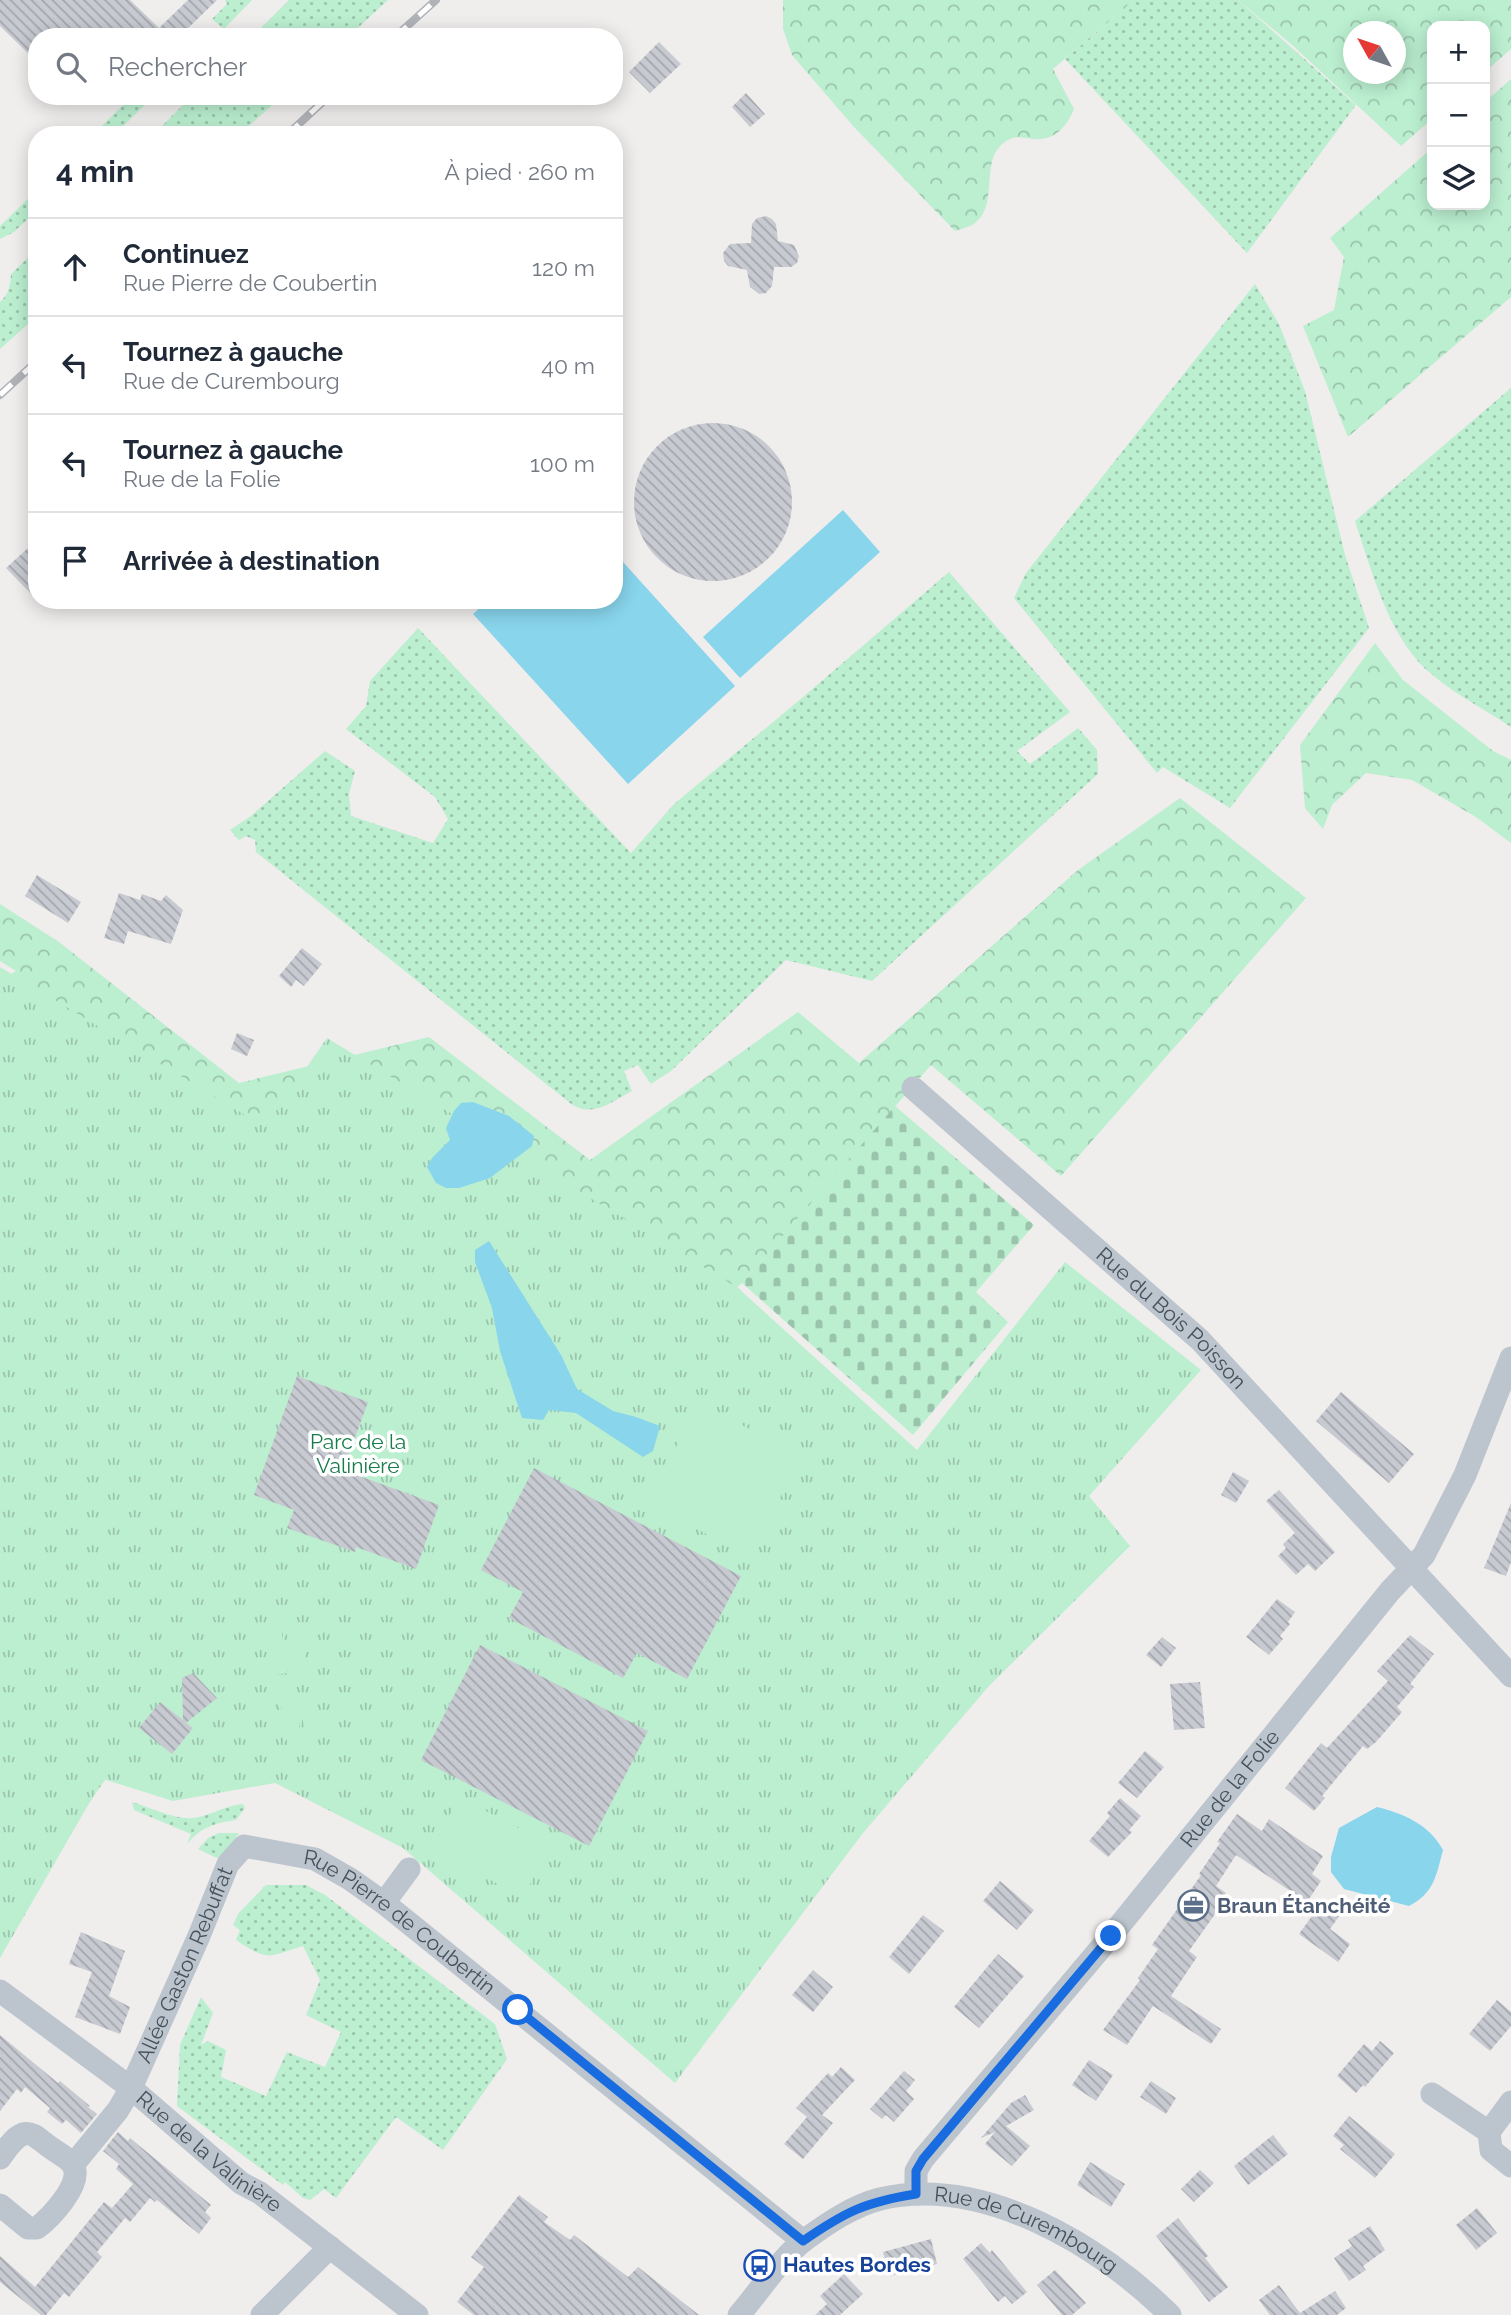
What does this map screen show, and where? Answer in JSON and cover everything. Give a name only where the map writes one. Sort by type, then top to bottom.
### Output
[{"type":"street","name":"Rue du Bois Poisson","points":[[913,1088],[1200,1340],[1511,1676]]},
{"type":"street","name":"Rue de la Folie","points":[[916,2194],[916,2171],[923,2159],[1086,1967],[1390,1591],[1424,1555],[1465,1475],[1511,1358]]},
{"type":"street","name":"Rue Pierre de Coubertin","points":[[244,1846],[315,1859],[384,1903],[803,2241]]},
{"type":"street","name":"Allée Gaston Rebuffat","points":[[73,2165],[118,2110],[131,2088],[200,1936],[228,1864],[244,1846]]},
{"type":"street","points":[[384,1903],[409,1870]]},
{"type":"street","name":"Rue de la Valinière","points":[[0,1991],[131,2088],[241,2183],[260,2193],[417,2315]]},
{"type":"street","points":[[1433,2094],[1489,2132]]},
{"type":"street","points":[[1511,2102],[1489,2132],[1491,2150],[1511,2166]]},
{"type":"street","points":[[0,2158],[13,2141],[24,2134],[33,2135],[73,2165],[76,2176],[73,2186],[46,2221],[37,2228],[28,2228],[0,2205]]},
{"type":"street","name":"Rue de Curembourg","points":[[739,2315],[803,2241],[831,2221],[880,2199],[916,2194],[975,2200],[1057,2231],[1128,2277],[1170,2315]]},
{"type":"street","points":[[262,2315],[330,2247]]},
{"type":"green space","points":[[225,0],[252,0],[223,28],[212,19],[227,4]]},
{"type":"green space","points":[[289,0],[388,0],[358,28],[261,28]]},
{"type":"green space","points":[[783,0],[1134,0],[1053,69],[1074,109],[1068,121],[1048,138],[1015,138],[999,148],[993,157],[987,204],[983,214],[973,224],[955,231],[854,127],[792,55],[783,29]]},
{"type":"green space","points":[[1134,0],[1238,0],[1356,105],[1247,253],[1065,59]]},
{"type":"green space","points":[[1238,0],[1511,0],[1511,49],[1490,68],[1490,21],[1427,21],[1427,123],[1401,146],[1291,44]]},
{"type":"green space","points":[[1511,79],[1511,297],[1348,437],[1303,326],[1334,310],[1344,257],[1330,238],[1427,152],[1427,210],[1490,210],[1490,98]]},
{"type":"green space","points":[[123,105],[145,105],[123,126],[102,126]]},
{"type":"green space","points":[[183,105],[272,105],[249,126],[162,126]]},
{"type":"green space","points":[[28,199],[28,219],[14,232],[0,239],[0,226]]},
{"type":"green space","points":[[28,258],[28,324],[0,349],[0,302],[8,290],[11,274]]},
{"type":"green space","points":[[1255,284],[1279,324],[1305,391],[1345,555],[1369,628],[1230,808],[1163,767],[1157,773],[1014,598],[1026,573]]},
{"type":"green space","points":[[1511,388],[1511,727],[1444,684],[1419,663],[1394,626],[1376,584],[1355,521]]},
{"type":"green space","points":[[949,572],[1070,712],[1017,751],[1030,764],[1078,728],[1097,750],[1098,774],[872,981],[786,960],[671,1071],[651,1084],[638,1065],[624,1071],[632,1091],[601,1107],[578,1108],[570,1103],[256,852],[255,840],[246,836],[239,840],[230,830],[251,816],[325,751],[355,771],[349,794],[351,816],[433,843],[448,819],[435,797],[346,729],[366,706],[370,681],[418,628],[631,853],[674,804]]},
{"type":"green space","points":[[1375,643],[1403,680],[1493,751],[1511,760],[1511,843],[1476,817],[1412,780],[1366,773],[1332,805],[1323,829],[1305,808],[1300,745]]},
{"type":"green space","points":[[1180,798],[1306,898],[1061,1176],[931,1065],[742,1283],[610,1404],[199,1641],[0,1935],[0,981],[16,971],[0,961],[0,904],[59,942],[239,1083],[429,1037],[590,1160],[798,1012],[859,1063],[1078,870]]},
{"type":"green space","name":"Parc de la Valinière","points":[[0,967],[265,1127],[327,1038],[738,1288],[917,1450],[1065,1262],[1201,1370],[1089,1496],[1130,1546],[989,1686],[863,1833],[675,2083],[403,1848],[275,1783],[173,1801],[103,1779],[0,1958]]},
{"type":"green space","points":[[895,1106],[1034,1225],[976,1292],[1008,1322],[913,1435],[742,1283]]},
{"type":"green space","points":[[699,1403],[802,1456],[749,1556],[647,1503]]},
{"type":"green space","points":[[300,1626],[308,1671],[293,1673],[286,1628]]},
{"type":"green space","points":[[281,1628],[288,1673],[274,1675],[267,1630]]},
{"type":"green space","points":[[313,1694],[321,1739],[306,1741],[299,1697]]},
{"type":"green space","points":[[295,1699],[302,1744],[288,1747],[280,1702]]},
{"type":"green space","points":[[459,1797],[551,1845],[523,1897],[432,1849]]},
{"type":"green space","points":[[132,1802],[186,1818],[199,1817],[236,1805],[243,1804],[245,1808],[236,1820],[209,1827],[187,1844],[191,1834],[134,1810]]},
{"type":"green space","points":[[219,1833],[239,1833],[224,1854],[217,1858],[198,1849],[208,1838]]},
{"type":"green space","points":[[266,1885],[306,1885],[325,1895],[495,2024],[507,2059],[443,2150],[396,2117],[336,2198],[324,2189],[310,2200],[303,2198],[285,2182],[283,2185],[177,2106],[180,2045],[201,1997],[213,2013],[201,2045],[208,2041],[226,2050],[221,2077],[266,2096],[287,2052],[325,2067],[341,2032],[306,2015],[320,1980],[303,1946],[268,1955],[255,1952],[236,1940],[240,1930],[233,1925],[238,1914]]},
{"type":"water","points":[[843,510],[880,552],[740,678],[703,637]]},
{"type":"water","points":[[623,562],[735,686],[628,784],[473,614],[478,609],[623,609]]},
{"type":"water","points":[[473,1102],[509,1116],[534,1136],[532,1146],[490,1178],[459,1188],[446,1188],[436,1183],[427,1167],[450,1140],[446,1128],[454,1111],[461,1103]]},
{"type":"water","points":[[489,1241],[561,1355],[577,1389],[613,1411],[660,1426],[653,1451],[643,1457],[576,1413],[549,1410],[543,1420],[522,1418],[500,1351],[492,1308],[475,1262],[475,1250]]},
{"type":"water","points":[[1377,1807],[1415,1821],[1431,1833],[1443,1850],[1436,1876],[1429,1889],[1409,1906],[1344,1889],[1331,1872],[1331,1857],[1339,1828]]},
{"type":"building","points":[[0,0],[130,0],[159,28],[28,28],[28,53],[0,26]]},
{"type":"building","points":[[188,0],[217,0],[188,28],[159,28]]},
{"type":"building","points":[[659,42],[681,64],[650,93],[629,72]]},
{"type":"building","points":[[746,93],[765,114],[750,127],[732,107]]},
{"type":"building","points":[[766,216],[776,224],[778,241],[794,245],[799,256],[797,263],[791,267],[774,267],[772,286],[766,293],[759,294],[750,287],[747,270],[728,266],[723,253],[730,244],[751,243],[752,224],[757,218]]},
{"type":"building","points":[[713,423],[743,429],[769,446],[786,472],[792,502],[786,532],[769,558],[743,575],[713,581],[683,575],[657,558],[640,532],[634,502],[640,472],[657,446],[683,429]]},
{"type":"building","points":[[28,548],[28,591],[6,568]]},
{"type":"building","points":[[37,875],[81,902],[68,923],[25,896]]},
{"type":"building","points":[[119,893],[140,900],[142,894],[161,901],[166,895],[183,910],[171,944],[128,931],[124,944],[104,938]]},
{"type":"building","points":[[302,948],[322,964],[304,986],[296,980],[291,987],[279,976]]},
{"type":"building","points":[[237,1033],[254,1040],[247,1056],[231,1049]]},
{"type":"building","points":[[297,1376],[368,1402],[343,1470],[439,1505],[416,1569],[356,1547],[355,1552],[287,1528],[294,1510],[254,1495]]},
{"type":"building","points":[[1341,1392],[1414,1454],[1389,1483],[1316,1421]]},
{"type":"building","points":[[534,1468],[741,1576],[687,1679],[637,1653],[623,1678],[509,1618],[523,1592],[481,1570]]},
{"type":"building","points":[[1233,1472],[1249,1481],[1236,1503],[1221,1495]]},
{"type":"building","points":[[1279,1490],[1335,1552],[1315,1571],[1308,1564],[1296,1575],[1278,1556],[1286,1548],[1283,1544],[1295,1533],[1266,1501]]},
{"type":"building","points":[[1511,1503],[1511,1562],[1506,1576],[1484,1568]]},
{"type":"building","points":[[1277,1599],[1295,1612],[1288,1622],[1290,1624],[1280,1636],[1283,1639],[1269,1655],[1246,1637]]},
{"type":"building","points":[[1410,1635],[1434,1654],[1410,1684],[1414,1687],[1397,1707],[1402,1712],[1376,1742],[1367,1749],[1363,1746],[1322,1796],[1325,1798],[1314,1811],[1285,1788],[1321,1743],[1327,1748],[1388,1681],[1377,1671]]},
{"type":"building","points":[[1162,1637],[1176,1648],[1161,1667],[1146,1655]]},
{"type":"building","points":[[480,1645],[648,1731],[589,1846],[421,1760]]},
{"type":"building","points":[[193,1673],[217,1698],[186,1723],[193,1728],[172,1754],[139,1728],[160,1702],[183,1720],[182,1678]]},
{"type":"building","points":[[1200,1682],[1205,1728],[1174,1730],[1170,1684]]},
{"type":"building","points":[[1145,1751],[1164,1767],[1137,1798],[1118,1783]]},
{"type":"building","points":[[1120,1798],[1141,1816],[1129,1830],[1132,1832],[1108,1857],[1089,1841],[1110,1816],[1107,1813]]},
{"type":"building","points":[[1237,1814],[1262,1831],[1269,1819],[1323,1856],[1312,1874],[1321,1881],[1307,1902],[1236,1855],[1216,1886],[1226,1893],[1218,1905],[1220,1907],[1189,1951],[1197,1957],[1171,1996],[1221,2029],[1211,2044],[1153,2006],[1127,2045],[1103,2030],[1140,1980],[1138,1978],[1158,1949],[1152,1945],[1201,1875],[1199,1874],[1220,1843],[1217,1842]]},
{"type":"building","points":[[1000,1881],[1034,1910],[1017,1930],[983,1901]]},
{"type":"building","points":[[1322,1902],[1340,1915],[1330,1929],[1350,1944],[1338,1962],[1299,1934]]},
{"type":"building","points":[[923,1915],[944,1931],[909,1974],[889,1957]]},
{"type":"building","points":[[81,1932],[125,1951],[109,1996],[130,2007],[120,2034],[75,2017],[92,1972],[69,1964]]},
{"type":"building","points":[[998,1954],[1024,1976],[979,2028],[954,2007]]},
{"type":"building","points":[[813,1970],[833,1987],[813,2012],[792,1995]]},
{"type":"building","points":[[1497,2000],[1511,2012],[1511,2026],[1490,2051],[1469,2034]]},
{"type":"building","points":[[0,2035],[58,2083],[60,2081],[97,2114],[81,2133],[66,2120],[62,2124],[47,2112],[50,2108],[25,2087],[21,2093],[17,2089],[0,2111]]},
{"type":"building","points":[[1380,2041],[1394,2053],[1365,2087],[1363,2085],[1356,2093],[1337,2076],[1364,2044],[1372,2051]]},
{"type":"building","points":[[1089,2060],[1113,2075],[1096,2101],[1072,2085]]},
{"type":"building","points":[[841,2067],[855,2080],[822,2115],[833,2123],[803,2159],[784,2144],[807,2117],[796,2108],[828,2073],[832,2077]]},
{"type":"building","points":[[904,2071],[915,2080],[906,2091],[914,2099],[894,2122],[886,2115],[882,2119],[870,2109]]},
{"type":"building","points":[[1151,2081],[1176,2098],[1166,2114],[1140,2097]]},
{"type":"building","points":[[1025,2095],[1034,2110],[1006,2126],[1030,2146],[1012,2166],[985,2144],[995,2132],[981,2138],[1011,2103]]},
{"type":"building","points":[[1349,2116],[1395,2154],[1375,2178],[1340,2149],[1344,2145],[1333,2136]]},
{"type":"building","points":[[118,2132],[128,2141],[130,2138],[211,2205],[205,2212],[211,2218],[199,2234],[157,2200],[155,2202],[150,2198],[130,2222],[125,2218],[97,2252],[102,2257],[69,2297],[64,2293],[46,2315],[41,2315],[0,2282],[0,2256],[35,2287],[104,2202],[112,2208],[133,2184],[116,2169],[119,2164],[103,2151]]},
{"type":"building","points":[[1273,2135],[1288,2154],[1248,2185],[1234,2166]]},
{"type":"building","points":[[1090,2162],[1125,2184],[1111,2207],[1077,2185]]},
{"type":"building","points":[[1200,2170],[1214,2183],[1194,2202],[1181,2189]]},
{"type":"building","points":[[519,2195],[548,2217],[544,2222],[570,2240],[574,2235],[628,2277],[638,2267],[699,2315],[474,2315],[457,2302],[484,2267],[471,2257]]},
{"type":"building","points":[[1477,2208],[1497,2233],[1476,2250],[1456,2225]]},
{"type":"building","points":[[1178,2218],[1228,2287],[1209,2302],[1156,2236]]},
{"type":"building","points":[[1370,2226],[1385,2250],[1363,2266],[1366,2270],[1349,2281],[1334,2258],[1352,2246],[1348,2240]]},
{"type":"building","points":[[931,2239],[937,2264],[890,2276],[883,2252]]},
{"type":"building","points":[[981,2243],[990,2253],[992,2250],[1027,2292],[1012,2304],[1005,2296],[998,2302],[963,2259]]},
{"type":"building","points":[[1055,2270],[1086,2303],[1072,2315],[1062,2315],[1037,2285]]},
{"type":"building","points":[[844,2274],[863,2294],[840,2315],[815,2315],[827,2304],[820,2296]]},
{"type":"building","points":[[1279,2285],[1300,2313],[1335,2291],[1346,2308],[1337,2315],[1270,2315],[1259,2300]]},
{"type":"railway","points":[[405,28],[436,0]]},
{"type":"railway","points":[[297,126],[319,105]]},
{"type":"railway","points":[[0,395],[28,369]]},
{"type":"place","name":"Braun Étanchéité","points":[[1194,1906]]},
{"type":"place","name":"Hautes Bordes","points":[[760,2265]]},
{"type":"route","points":[[518,2010],[803,2241],[831,2221],[858,2207],[880,2199],[916,2194],[916,2171],[923,2159],[1111,1936]]}]
